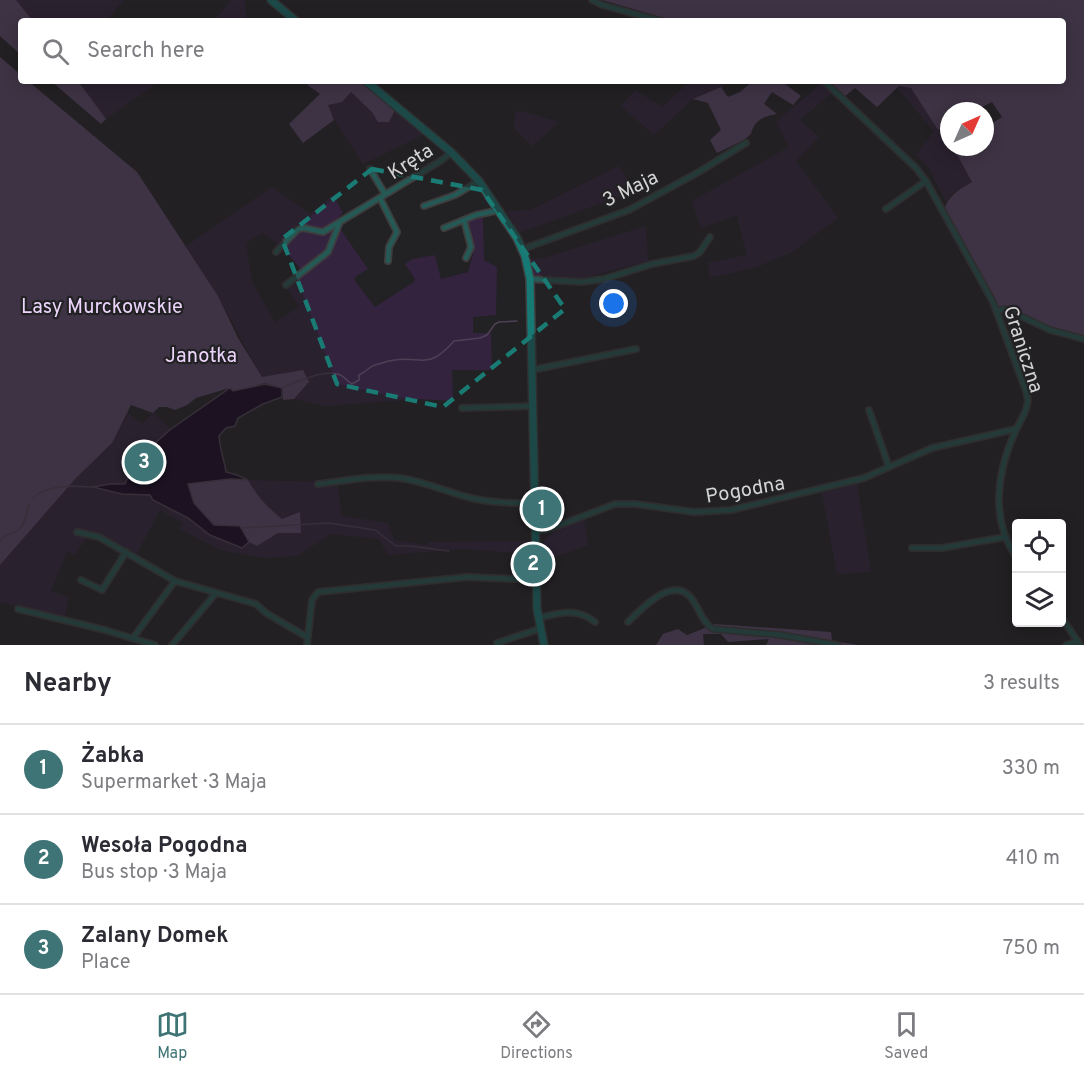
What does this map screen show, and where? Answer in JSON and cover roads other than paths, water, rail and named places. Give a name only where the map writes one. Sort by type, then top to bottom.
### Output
[{"type":"street","points":[[271,0],[292,18]]},
{"type":"street","points":[[592,0],[602,5],[650,18]]},
{"type":"street","points":[[370,84],[451,152],[479,181],[500,210],[523,249],[530,279],[536,580],[539,629],[544,645]]},
{"type":"street","name":"Graniczna","points":[[827,84],[916,168],[926,181],[998,311],[1028,400],[1025,415],[1016,429],[999,488],[998,513],[1005,537],[1012,549]]},
{"type":"street","name":"3 Maja","points":[[523,249],[629,210],[714,164],[746,143]]},
{"type":"street","name":"Kręta","points":[[276,252],[298,229],[304,228],[320,233],[339,224],[442,160],[451,152]]},
{"type":"street","name":"Kręta","points":[[370,169],[397,232],[389,247],[388,261]]},
{"type":"street","points":[[424,206],[455,195],[479,181]]},
{"type":"street","points":[[886,209],[926,181]]},
{"type":"street","points":[[444,228],[500,210]]},
{"type":"street","points":[[464,220],[471,239],[471,247],[466,258]]},
{"type":"street","points":[[285,285],[328,252],[339,224]]},
{"type":"street","points":[[530,279],[582,282],[604,279],[652,264],[694,256],[700,252],[710,237]]},
{"type":"street","points":[[998,311],[1004,309],[1050,330],[1084,339]]},
{"type":"street","points":[[532,370],[636,349]]},
{"type":"street","points":[[462,408],[532,406]]},
{"type":"street","points":[[869,410],[889,467]]},
{"type":"street","name":"Pogodna","points":[[535,532],[552,528],[615,504],[635,504],[694,512],[731,510],[848,482],[932,448],[1016,429]]},
{"type":"street","points":[[318,484],[397,478],[427,483],[468,497],[499,503],[534,503]]},
{"type":"street","points":[[76,532],[99,537],[175,581],[256,604],[266,613],[308,637]]},
{"type":"street","points":[[912,549],[948,547],[1005,537]]},
{"type":"street","points":[[81,580],[102,590],[126,552]]},
{"type":"street","points":[[307,645],[312,600],[318,592],[467,577],[536,580]]},
{"type":"street","points":[[133,638],[175,581]]},
{"type":"street","points":[[628,622],[660,594],[678,590],[691,597],[707,625],[713,629],[781,634],[837,645]]},
{"type":"street","points":[[172,645],[216,593]]},
{"type":"street","points":[[18,609],[155,645]]},
{"type":"street","points":[[538,618],[556,613],[576,612],[596,622]]},
{"type":"street","points":[[1066,624],[1079,643],[1066,645]]},
{"type":"street","points":[[497,643],[539,629]]},
{"type":"waterway","points":[[282,388],[309,377],[331,373],[341,376],[352,384],[359,380],[359,375],[373,366],[400,359],[429,360],[444,351],[454,341],[480,338],[487,335],[499,322],[517,321]]},
{"type":"waterway","points":[[33,498],[53,488],[93,487]]},
{"type":"waterway","points":[[0,541],[22,526],[29,505]]},
{"type":"waterway","points":[[241,528],[329,523],[375,530],[396,546],[449,551]]},
{"type":"place","name":"Zalany Domek","points":[[144,462]]},
{"type":"place","name":"Żabka","points":[[542,509]]},
{"type":"place","name":"Wesoła Pogodna","points":[[533,564]]},
{"type":"park label","name":"Lasy Murckowskie","points":[[102,306]]},
{"type":"park label","name":"Janotka","points":[[201,355]]}]
